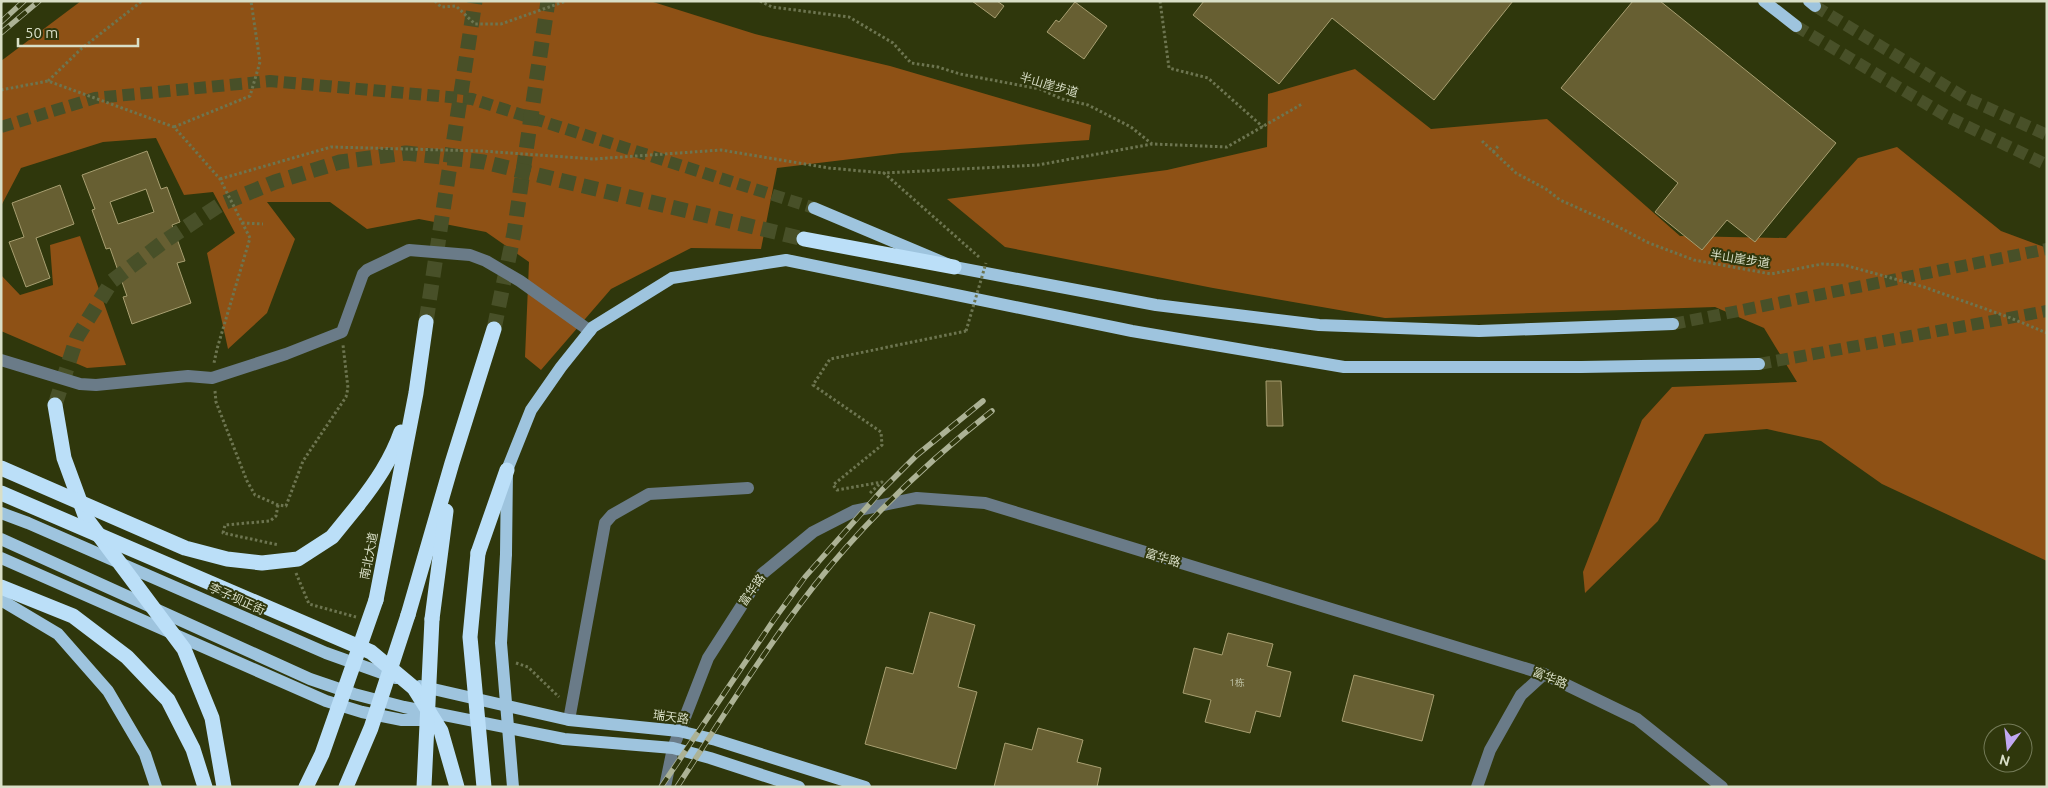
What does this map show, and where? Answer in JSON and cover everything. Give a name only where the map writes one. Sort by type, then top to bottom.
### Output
[{"type":"highway","points":[[804,239],[954,268]]},
{"type":"highway","name":"南北大道","points":[[306,787],[322,754],[376,600],[416,394],[426,322]]},
{"type":"highway","points":[[346,787],[372,728],[494,329]]},
{"type":"highway","points":[[1,468],[185,548],[236,560],[262,563],[298,559],[332,537],[376,482],[393,453],[416,394]]},
{"type":"highway","points":[[55,405],[64,458],[86,518],[184,649],[212,718],[224,787]]},
{"type":"highway","points":[[424,787],[432,619],[452,463]]},
{"type":"highway","points":[[484,787],[470,637],[478,553],[507,470]]},
{"type":"highway","points":[[1,493],[372,652],[414,688],[437,724],[441,731],[457,787]]},
{"type":"highway","points":[[1,587],[73,616],[127,657],[168,700],[193,749],[205,787]]},
{"type":"main road","points":[[1764,1],[1796,26]]},
{"type":"main road","points":[[814,208],[954,268],[1156,305],[1319,325],[1479,331],[1673,324]]},
{"type":"main road","points":[[513,787],[501,644],[506,554],[507,470],[531,410],[561,367],[593,327],[672,278],[786,260],[1132,331],[1344,366],[1580,368],[1759,364]]},
{"type":"main road","name":"李子坝正街","points":[[1,513],[37,526],[326,654],[414,684],[467,697]]},
{"type":"main road","points":[[1,539],[310,679],[354,694],[465,720],[564,739],[673,748],[800,787]]},
{"type":"main road","points":[[1,558],[326,701],[362,712],[402,720],[465,720]]},
{"type":"main road","points":[[1,600],[58,634],[108,691],[145,754],[156,787]]},
{"type":"main road","name":"瑞天路","points":[[467,697],[569,720],[679,731],[716,740],[865,787]]},
{"type":"street","points":[[1,360],[80,384],[96,385],[188,376],[212,378],[286,354],[342,332],[367,270],[409,250],[470,255],[486,261],[520,281],[590,331]]},
{"type":"street","points":[[569,720],[605,523],[612,515],[649,494],[748,488]]},
{"type":"street","name":"富华路","points":[[665,787],[673,748],[708,658],[762,574],[813,532],[854,511],[917,498],[984,503],[1544,674],[1637,719],[1722,787]]},
{"type":"street","points":[[1477,787],[1490,750],[1520,695],[1544,674]]},
{"type":"path","points":[[48,81],[81,49],[142,1]]},
{"type":"path","points":[[174,127],[250,96],[260,62],[251,1]]},
{"type":"path","points":[[434,1],[441,7],[456,4],[475,24],[502,24],[566,1]]},
{"type":"path","name":"半山崖步道","points":[[760,1],[772,7],[849,17],[893,42],[910,62],[938,67],[960,74],[1040,89],[1062,99],[1088,105],[1131,127],[1152,144]]},
{"type":"path","points":[[1160,1],[1169,68],[1208,78],[1263,127]]},
{"type":"path","points":[[1,90],[48,81],[174,127],[220,179],[250,238],[217,348],[212,378]]},
{"type":"path","points":[[220,179],[331,147],[482,152],[594,159],[721,150],[829,168],[884,173],[1038,164],[1152,144],[1227,147],[1292,108],[1302,104]]},
{"type":"path","name":"半山崖步道","points":[[1482,141],[1516,174],[1546,189],[1560,200],[1607,221],[1649,243],[1694,260],[1771,274],[1822,264],[1844,266],[1924,287],[2047,333]]},
{"type":"path","points":[[1493,152],[1499,145]]},
{"type":"path","points":[[854,511],[860,502],[882,482],[837,490],[833,485],[882,444],[881,432],[812,385],[830,359],[966,332],[986,263],[884,173]]},
{"type":"path","points":[[242,223],[263,224]]},
{"type":"path","points":[[216,402],[255,495],[278,505],[286,506],[303,461],[346,397],[348,388],[342,332]]},
{"type":"path","points":[[278,505],[276,516],[270,521],[225,525],[223,533],[285,546]]},
{"type":"shaded area","points":[[81,1],[650,1],[755,34],[890,66],[1091,125],[1089,140],[901,153],[777,168],[761,249],[691,248],[611,289],[541,370],[525,357],[529,262],[486,232],[419,219],[367,229],[330,202],[267,202],[295,239],[267,313],[228,349],[207,253],[235,233],[213,192],[184,195],[156,138],[103,142],[21,168],[1,206],[1,61]]},
{"type":"shaded area","points":[[1355,69],[1431,129],[1547,119],[1680,236],[1786,238],[1858,158],[1897,147],[2001,231],[2047,248],[2047,561],[1882,484],[1821,441],[1767,429],[1705,434],[1658,521],[1585,593],[1583,572],[1642,420],[1672,387],[1797,382],[1764,328],[1715,307],[1385,318],[1213,288],[1005,247],[947,199],[1167,170],[1267,147],[1268,94]]},
{"type":"shaded area","points":[[80,236],[126,365],[87,368],[1,331],[1,275],[20,295],[53,285],[50,245]]},
{"type":"building","points":[[972,1],[997,1],[1004,6],[995,18]]},
{"type":"building","points":[[1204,1],[1513,1],[1434,100],[1332,18],[1279,84],[1193,15]]},
{"type":"building","points":[[1633,1],[1660,1],[1836,143],[1755,242],[1727,220],[1702,250],[1655,212],[1678,183],[1561,88]]},
{"type":"building","points":[[1075,2],[1107,26],[1084,59],[1047,32],[1056,20],[1059,22]]},
{"type":"building","points":[[147,151],[161,189],[167,187],[180,222],[172,225],[185,261],[177,263],[191,303],[132,324],[123,297],[127,296],[110,248],[106,249],[92,210],[95,209],[82,175]],"holes":[[[146,189],[154,212],[118,224],[110,202]]]},
{"type":"building","points":[[60,185],[74,224],[36,238],[50,278],[26,287],[9,242],[24,237],[12,203]]},
{"type":"building","points":[[1266,381],[1281,381],[1283,426],[1267,426]]},
{"type":"building","points":[[930,612],[975,625],[958,687],[977,692],[956,769],[865,744],[886,667],[913,674]]},
{"type":"building","points":[[1228,633],[1273,644],[1267,666],[1291,672],[1280,717],[1256,711],[1250,733],[1205,722],[1211,700],[1183,693],[1194,648],[1222,655]]},
{"type":"building","points":[[1354,675],[1434,695],[1422,741],[1342,721]]},
{"type":"building","points":[[1038,728],[1083,740],[1077,762],[1101,768],[1097,787],[994,787],[1005,743],[1032,750]]},
{"type":"tunnel","points":[[426,322],[475,1]]},
{"type":"tunnel","points":[[494,329],[514,233],[548,1]]},
{"type":"tunnel","points":[[1815,6],[1964,97],[2047,135]]},
{"type":"tunnel","points":[[1796,26],[1950,118],[2047,165]]},
{"type":"tunnel","points":[[1,127],[95,98],[270,81],[472,99],[814,208]]},
{"type":"tunnel","points":[[55,405],[77,337],[112,281],[162,243],[221,204],[275,182],[340,162],[406,153],[484,162],[804,239]]},
{"type":"tunnel","points":[[1673,324],[2047,249]]},
{"type":"tunnel","points":[[1759,364],[2047,311]]},
{"type":"railway","points":[[1,22],[24,1]]},
{"type":"railway","points":[[1,33],[39,1]]},
{"type":"railway","points":[[661,787],[773,621],[805,577],[882,490],[917,455],[983,401]]},
{"type":"railway","points":[[677,787],[778,635],[814,586],[854,538],[920,472],[992,411]]}]
